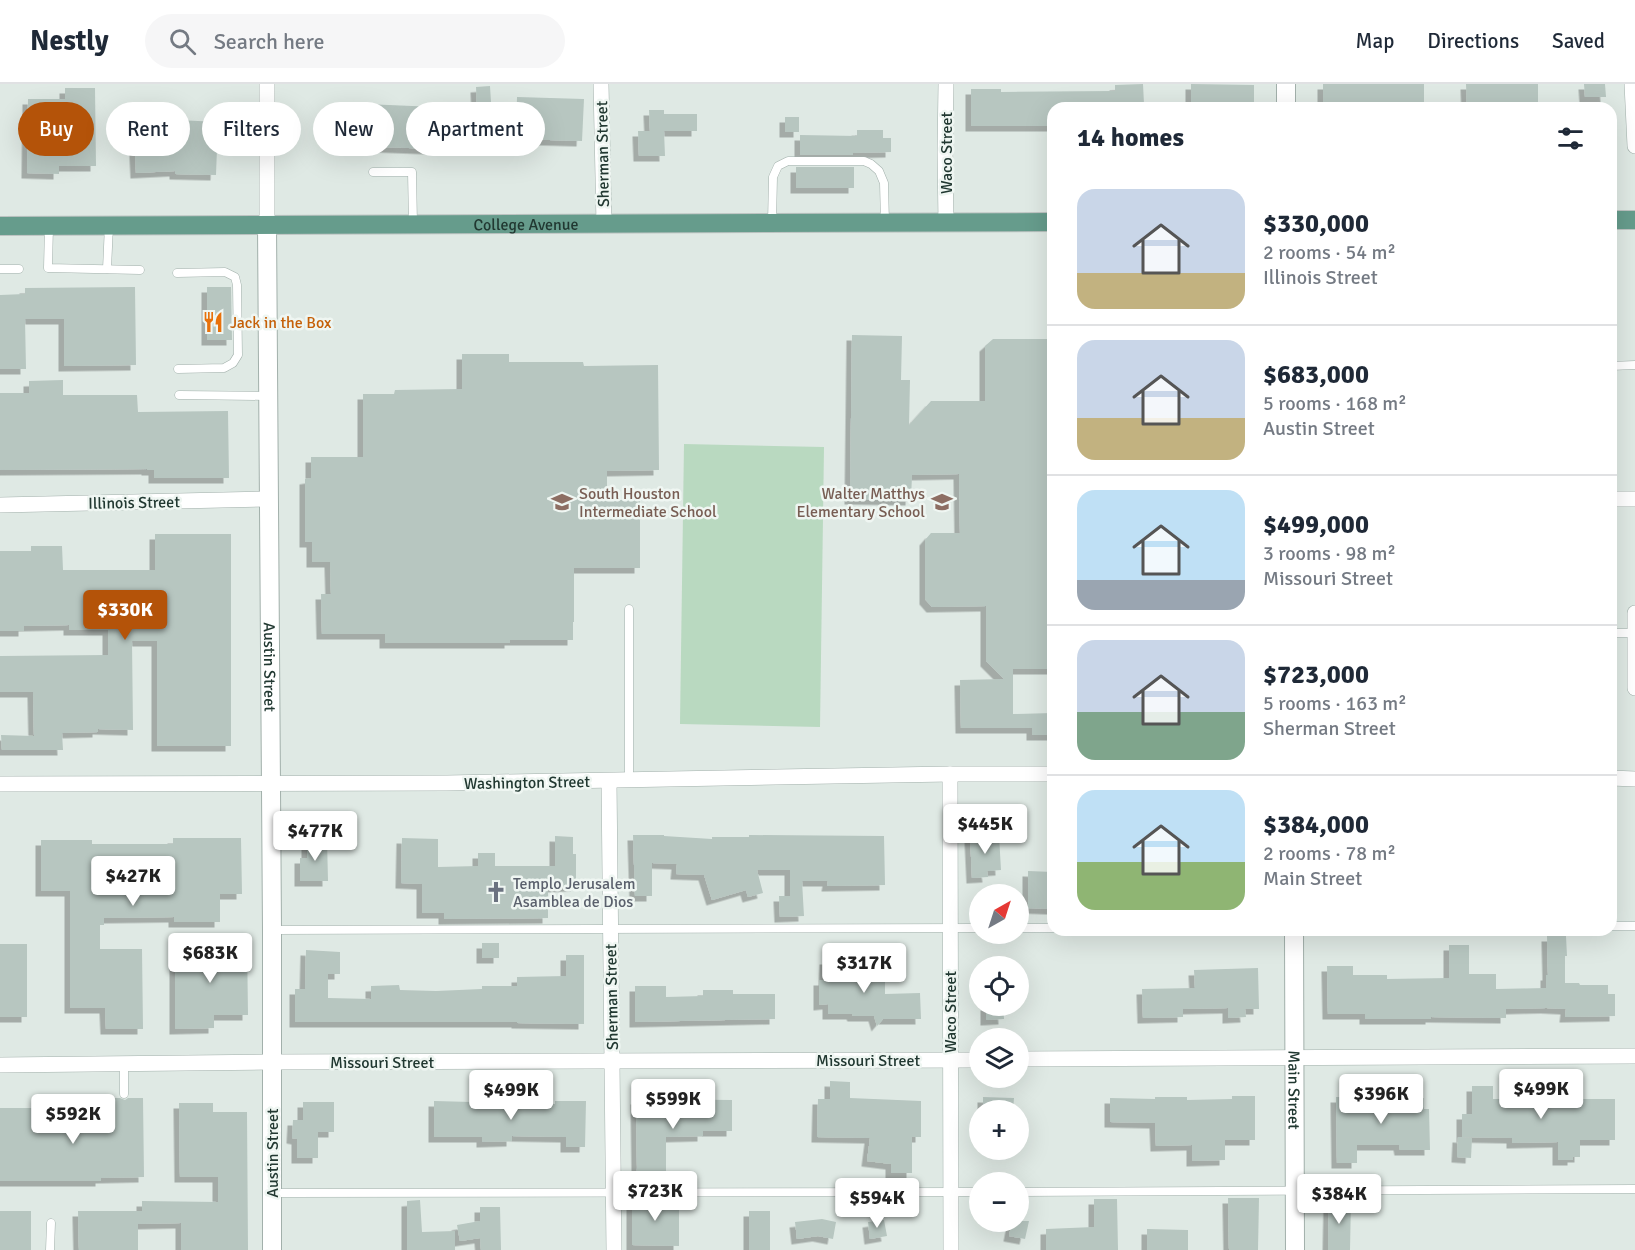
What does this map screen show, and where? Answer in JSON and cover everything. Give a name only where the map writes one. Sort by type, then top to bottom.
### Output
[{"type":"main road","points":[[1617,220],[1635,220]]},
{"type":"main road","name":"College Avenue","points":[[0,226],[1047,222]]},
{"type":"street","name":"Austin Street","points":[[267,84],[272,1250]]},
{"type":"street","name":"Sherman Street","points":[[601,84],[604,224]]},
{"type":"street","name":"Waco Street","points":[[946,84],[946,223]]},
{"type":"street","points":[[1286,84],[1286,102]]},
{"type":"street","points":[[1632,84],[1635,146]]},
{"type":"street","name":"Illinois Street","points":[[0,505],[268,499]]},
{"type":"street","points":[[1617,499],[1635,499]]},
{"type":"street","points":[[1635,613],[1635,688]]},
{"type":"street","name":"Waco Street","points":[[950,774],[951,1250]]},
{"type":"street","name":"Washington Street","points":[[0,784],[628,781],[1047,774]]},
{"type":"street","points":[[1617,778],[1635,779]]},
{"type":"street","name":"Sherman Street","points":[[609,781],[614,1250]]},
{"type":"street","name":"Main Street","points":[[1294,936],[1295,1250]]},
{"type":"street","points":[[1029,1059],[1635,1056]]},
{"type":"street","name":"Missouri Street","points":[[0,1065],[969,1060]]},
{"type":"lane","points":[[772,224],[772,177],[778,166],[788,161],[864,161],[871,164],[879,171],[884,183],[885,223]]},
{"type":"lane","points":[[373,172],[412,172],[413,224]]},
{"type":"lane","points":[[107,269],[109,225]]},
{"type":"lane","points":[[50,226],[48,268],[140,270]]},
{"type":"lane","points":[[0,269],[20,269]]},
{"type":"lane","points":[[177,273],[225,272],[235,277],[239,341],[238,355],[233,363],[224,369],[178,369]]},
{"type":"lane","points":[[1617,366],[1635,365]]},
{"type":"lane","points":[[179,395],[268,396]]},
{"type":"lane","points":[[628,781],[629,609]]},
{"type":"lane","points":[[1617,633],[1635,633]]},
{"type":"lane","points":[[1617,926],[1635,926]]},
{"type":"lane","points":[[272,930],[969,928]]},
{"type":"lane","points":[[1029,928],[1047,928]]},
{"type":"lane","points":[[124,1064],[124,1094]]},
{"type":"lane","points":[[1029,1192],[1635,1189]]},
{"type":"lane","points":[[272,1194],[969,1192]]},
{"type":"lane","points":[[50,1250],[51,1223]]},
{"type":"green space","points":[[684,444],[824,447],[820,727],[680,724]]},
{"type":"building","points":[[1143,84],[1144,102],[1047,102],[1047,126],[971,126],[971,89],[1001,89],[1001,92],[1115,91],[1115,85]]},
{"type":"building","points":[[1191,84],[1254,85],[1254,102],[1191,102]]},
{"type":"building","points":[[1323,84],[1424,84],[1424,102],[1323,102]]},
{"type":"building","points":[[1466,84],[1538,84],[1538,102],[1467,102]]},
{"type":"building","points":[[1584,84],[1605,84],[1606,97],[1585,97]]},
{"type":"building","points":[[490,86],[491,102],[477,102],[476,87]]},
{"type":"building","points":[[65,88],[95,88],[96,166],[59,166],[59,174],[27,173],[27,156],[94,156],[94,102],[28,102],[28,99],[65,99]]},
{"type":"building","points":[[517,97],[584,99],[582,141],[545,140],[545,102],[517,102]]},
{"type":"building","points":[[394,105],[406,106],[406,148],[394,147]]},
{"type":"building","points":[[649,110],[664,110],[664,114],[697,114],[697,131],[664,131],[665,156],[639,156],[638,131],[650,131]]},
{"type":"building","points":[[785,117],[799,117],[799,132],[785,132]]},
{"type":"building","points":[[190,121],[202,121],[202,156],[217,156],[216,175],[175,174],[175,171],[136,173],[135,156],[190,156]]},
{"type":"building","points":[[857,130],[883,130],[883,138],[891,138],[891,152],[800,155],[800,135],[857,136]]},
{"type":"building","points":[[796,167],[854,167],[854,188],[796,188]]},
{"type":"building","points":[[135,287],[136,365],[64,366],[64,319],[25,319],[26,369],[0,369],[0,295],[25,294],[25,288]]},
{"type":"building","points":[[207,287],[231,287],[232,340],[207,340]]},
{"type":"building","points":[[852,335],[902,336],[901,380],[910,380],[909,425],[931,401],[985,401],[985,346],[993,339],[1047,339],[1047,669],[1013,669],[1013,714],[1047,713],[1047,735],[1032,735],[1032,728],[961,728],[960,680],[1004,679],[986,661],[986,606],[932,607],[925,599],[925,540],[931,533],[960,533],[959,474],[912,475],[911,500],[850,499]]},
{"type":"building","points":[[462,354],[509,354],[509,362],[583,362],[584,366],[658,365],[659,470],[607,471],[607,500],[640,500],[640,568],[574,568],[573,640],[510,640],[510,643],[385,643],[385,634],[322,634],[321,594],[331,594],[330,562],[312,562],[312,542],[305,542],[305,479],[311,478],[311,457],[363,457],[363,394],[394,394],[395,390],[462,389]]},
{"type":"building","points":[[63,380],[63,395],[137,395],[138,412],[228,411],[229,478],[154,478],[154,470],[147,469],[0,470],[0,393],[29,393],[29,381]]},
{"type":"building","points":[[155,534],[231,534],[231,746],[157,746],[157,641],[132,641],[133,730],[98,729],[98,732],[62,733],[63,750],[2,750],[1,735],[34,736],[33,692],[0,692],[0,656],[108,655],[108,630],[69,630],[69,625],[24,626],[24,631],[0,631],[0,551],[31,551],[31,546],[62,546],[63,570],[155,570]]},
{"type":"building","points":[[633,835],[712,839],[712,837],[749,837],[749,835],[884,836],[885,885],[827,886],[828,881],[802,881],[804,916],[780,917],[779,896],[790,896],[790,870],[757,870],[763,893],[748,897],[746,890],[712,900],[704,875],[676,874],[677,864],[652,863],[652,896],[635,896]]},
{"type":"building","points":[[999,835],[1001,870],[987,871],[988,877],[972,878],[970,836]]},
{"type":"building","name":"Templo Jerusalem Asamblea de Dios","points":[[555,836],[573,837],[573,854],[576,854],[576,886],[548,887],[548,918],[444,919],[444,913],[422,913],[422,884],[401,883],[402,838],[438,839],[438,867],[478,866],[478,853],[495,853],[495,866],[555,866]]},
{"type":"building","points":[[173,838],[241,838],[242,894],[220,894],[220,922],[174,922],[174,917],[104,918],[104,925],[100,925],[100,949],[142,949],[143,1029],[106,1029],[105,1008],[70,1008],[70,891],[41,891],[41,840],[92,840],[92,844],[173,844]]},
{"type":"building","points":[[307,839],[327,839],[328,881],[300,881],[300,858],[307,858]]},
{"type":"building","points":[[1028,871],[1047,872],[1047,909],[1029,908]]},
{"type":"building","points":[[1547,936],[1566,936],[1565,983],[1608,985],[1608,994],[1615,994],[1615,1016],[1565,1017],[1566,1009],[1546,1008],[1506,1009],[1506,1018],[1365,1019],[1365,1014],[1328,1014],[1327,966],[1353,966],[1353,975],[1387,975],[1387,979],[1449,978],[1449,945],[1469,945],[1469,974],[1496,974],[1496,989],[1546,988]]},
{"type":"building","points":[[217,941],[247,941],[248,1015],[214,1015],[214,1028],[175,1029],[175,948],[217,948]]},
{"type":"building","points":[[482,943],[499,943],[499,958],[482,958]]},
{"type":"building","points":[[0,944],[27,944],[27,1017],[0,1017]]},
{"type":"building","points":[[306,950],[340,952],[340,974],[328,974],[328,998],[371,999],[371,986],[399,985],[400,990],[436,991],[482,989],[482,986],[517,986],[517,977],[566,976],[566,955],[584,955],[584,1024],[295,1022],[295,989],[305,989]]},
{"type":"building","points":[[825,959],[850,959],[850,968],[874,968],[875,974],[885,974],[885,994],[920,993],[921,1019],[883,1019],[877,1026],[874,1016],[828,1014],[828,1004],[819,1005],[819,980],[824,980]]},
{"type":"building","points":[[1258,968],[1259,1009],[1245,1009],[1246,1017],[1228,1018],[1228,1008],[1183,1009],[1183,1017],[1143,1018],[1142,989],[1195,988],[1194,970]]},
{"type":"building","points":[[635,986],[666,986],[666,997],[703,996],[703,990],[733,990],[733,994],[775,994],[775,1019],[635,1022]]},
{"type":"building","points":[[986,1016],[1004,1016],[1004,1019],[986,1020]]},
{"type":"building","points":[[830,1081],[850,1082],[850,1098],[921,1101],[921,1137],[912,1137],[912,1173],[891,1173],[891,1164],[867,1161],[870,1138],[817,1137],[818,1099],[830,1099]]},
{"type":"building","points":[[1472,1086],[1493,1086],[1493,1099],[1552,1099],[1552,1096],[1580,1096],[1580,1099],[1615,1099],[1615,1140],[1580,1140],[1580,1157],[1573,1157],[1573,1160],[1558,1160],[1558,1142],[1512,1143],[1512,1138],[1462,1137],[1462,1114],[1472,1114]]},
{"type":"building","points":[[1232,1096],[1255,1096],[1255,1140],[1225,1140],[1225,1160],[1192,1161],[1192,1145],[1156,1146],[1155,1123],[1110,1122],[1110,1098],[1187,1097],[1187,1100],[1232,1099]]},
{"type":"building","points":[[983,1097],[1014,1098],[1014,1100],[983,1100]]},
{"type":"building","points":[[1336,1097],[1424,1098],[1424,1109],[1429,1109],[1430,1150],[1400,1150],[1399,1145],[1357,1145],[1357,1163],[1337,1163]]},
{"type":"building","points":[[104,1098],[125,1100],[143,1098],[144,1177],[101,1178],[101,1181],[0,1181],[0,1108],[40,1108],[40,1125],[105,1124]]},
{"type":"building","points":[[636,1099],[732,1100],[732,1131],[703,1131],[703,1136],[666,1137],[666,1186],[636,1186]]},
{"type":"building","points":[[434,1101],[510,1101],[511,1103],[555,1104],[555,1101],[586,1101],[585,1147],[566,1147],[566,1137],[512,1136],[512,1141],[482,1142],[482,1137],[434,1137]]},
{"type":"building","points":[[303,1102],[334,1102],[334,1132],[318,1132],[318,1158],[297,1158],[297,1139],[292,1138],[293,1120],[303,1120]]},
{"type":"building","points":[[179,1103],[213,1103],[213,1112],[247,1112],[248,1250],[181,1250],[181,1223],[138,1224],[138,1250],[79,1250],[78,1211],[142,1211],[142,1201],[218,1202],[218,1177],[180,1177]]},
{"type":"building","points":[[1458,1137],[1472,1138],[1471,1158],[1457,1157]]},
{"type":"building","points":[[636,1198],[665,1198],[665,1202],[679,1202],[679,1246],[632,1245],[632,1201],[636,1201]]},
{"type":"building","points":[[1228,1198],[1259,1198],[1258,1250],[1229,1250]]},
{"type":"building","points":[[1094,1199],[1117,1199],[1118,1250],[1046,1250],[1046,1229],[1094,1227]]},
{"type":"building","points":[[420,1200],[422,1232],[455,1231],[455,1250],[407,1250],[407,1201]]},
{"type":"building","points":[[1329,1200],[1351,1200],[1350,1250],[1328,1250]]},
{"type":"building","points":[[480,1207],[500,1207],[501,1250],[481,1250],[480,1238],[460,1241],[457,1225],[480,1221]]},
{"type":"building","points":[[0,1211],[31,1211],[31,1250],[0,1250]]},
{"type":"building","points":[[749,1211],[770,1211],[770,1250],[749,1250]]},
{"type":"building","points":[[822,1219],[836,1222],[833,1239],[818,1236],[797,1239],[795,1222]]},
{"type":"building","points":[[884,1220],[887,1236],[870,1239],[868,1222]]},
{"type":"building","points":[[1147,1229],[1188,1230],[1188,1250],[1147,1250]]},
{"type":"building","points":[[1010,1232],[1027,1232],[1025,1239],[1009,1236]]},
{"type":"place","name":"Jack in the Box","points":[[213,322]]},
{"type":"place","name":"South Houston Intermediate School","points":[[562,502]]},
{"type":"place","name":"Walter Matthys Elementary School","points":[[942,502]]},
{"type":"place","name":"Templo Jerusalem Asamblea de Dios","points":[[496,892]]}]
